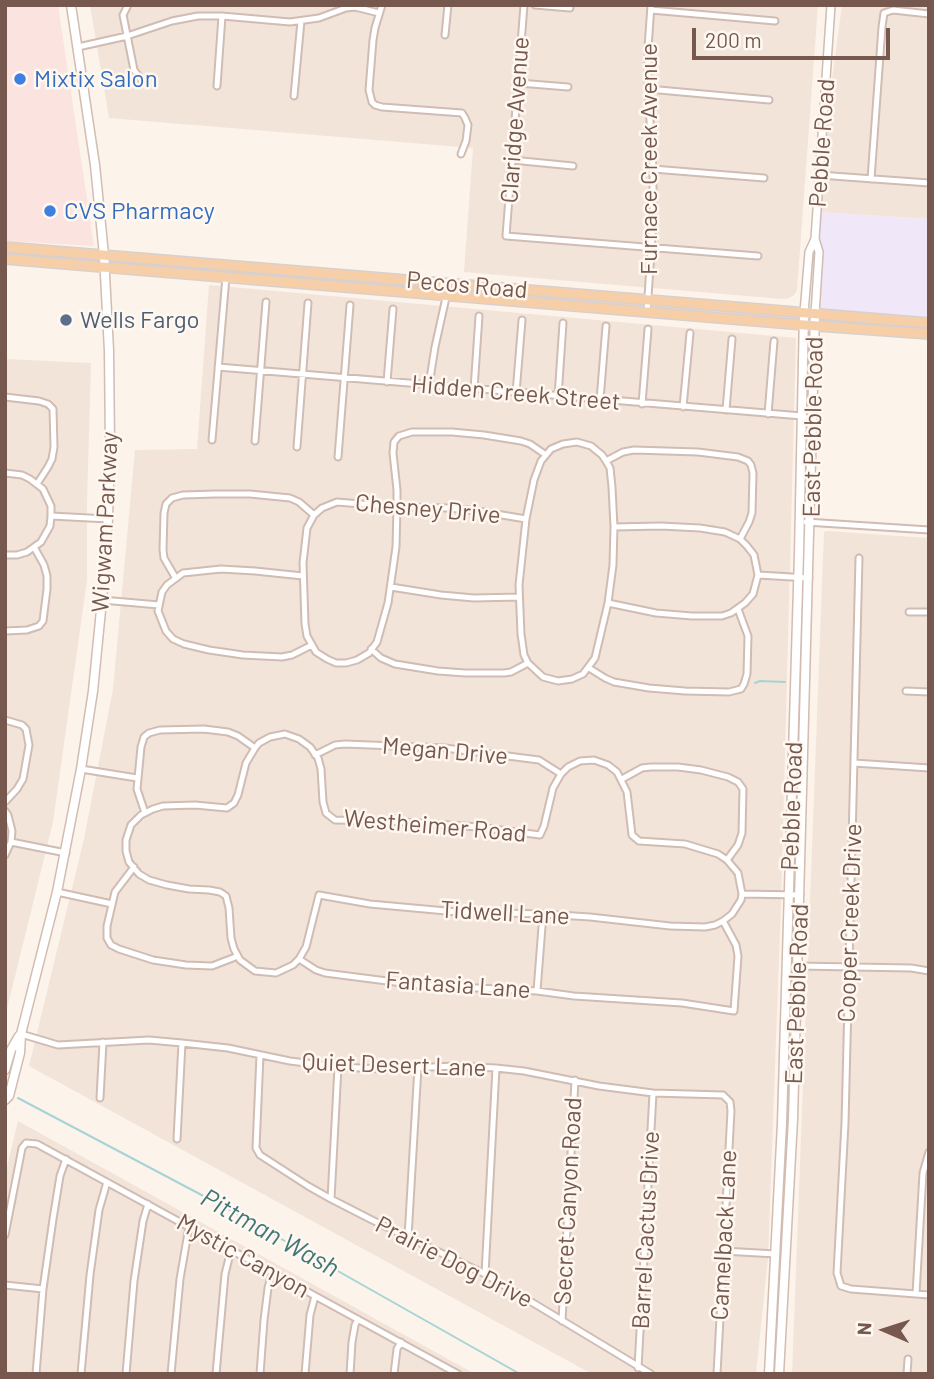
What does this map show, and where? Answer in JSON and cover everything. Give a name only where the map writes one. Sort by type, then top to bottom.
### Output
[{"type":"main road","name":"Wigwam Parkway","points":[[5,1100],[9,1096],[20,1053],[21,1034],[66,853],[81,769],[103,600],[108,519],[110,351],[105,267],[94,155],[71,5]]},
{"type":"main road","name":"Pecos Road","points":[[5,247],[804,313],[812,322]]},
{"type":"main road","name":"Pecos Road","points":[[5,259],[647,312],[812,322],[929,323]]},
{"type":"main road","points":[[253,279],[254,268]]},
{"type":"main road","points":[[812,322],[929,334]]},
{"type":"main road","name":"Pebble Road","points":[[769,1374],[782,1123],[802,416],[812,322]]},
{"type":"main road","name":"East Pebble Road","points":[[779,1374],[793,1119],[798,966],[811,522],[812,322]]},
{"type":"main road","name":"Wigwam Parkway","points":[[5,1070],[11,1051],[21,1034]]},
{"type":"street","points":[[128,5],[123,15],[134,70],[142,82]]},
{"type":"street","points":[[382,5],[373,40],[369,90],[372,102],[382,107],[461,113],[468,125],[461,154]]},
{"type":"street","points":[[445,35],[448,5]]},
{"type":"street","name":"Claridge Avenue","points":[[524,5],[506,236],[651,248]]},
{"type":"street","points":[[535,5],[570,8]]},
{"type":"street","name":"Pebble Road","points":[[804,313],[809,252],[815,239],[831,5]]},
{"type":"street","points":[[914,5],[914,13]]},
{"type":"street","points":[[78,47],[127,36],[184,18],[222,16],[290,22],[319,18],[355,7],[379,13]]},
{"type":"street","points":[[651,8],[775,21]]},
{"type":"street","name":"Furnace Creek Avenue","points":[[647,312],[653,220],[648,89],[651,8]]},
{"type":"street","points":[[871,179],[884,13],[893,10],[929,14]]},
{"type":"street","points":[[217,86],[222,16]]},
{"type":"street","points":[[295,96],[301,21]]},
{"type":"street","points":[[519,83],[569,87]]},
{"type":"street","points":[[648,89],[768,100]]},
{"type":"street","points":[[512,160],[572,166]]},
{"type":"street","points":[[653,169],[764,178]]},
{"type":"street","points":[[819,175],[929,183]]},
{"type":"street","name":"Pebble Road","points":[[812,322],[819,251],[815,239]]},
{"type":"street","points":[[651,248],[758,256]]},
{"type":"street","points":[[212,440],[226,277]]},
{"type":"street","points":[[429,385],[449,284]]},
{"type":"street","points":[[255,441],[266,302]]},
{"type":"street","points":[[297,447],[308,303]]},
{"type":"street","points":[[338,457],[350,305]]},
{"type":"street","points":[[387,382],[393,309]]},
{"type":"street","points":[[474,389],[479,316]]},
{"type":"street","points":[[516,393],[522,320]]},
{"type":"street","points":[[558,397],[564,323]]},
{"type":"street","points":[[600,400],[606,326]]},
{"type":"street","points":[[642,404],[648,329]]},
{"type":"street","points":[[683,407],[690,333]]},
{"type":"street","points":[[726,410],[732,339]]},
{"type":"street","points":[[768,414],[774,341]]},
{"type":"street","name":"Hidden Creek Street","points":[[218,367],[802,416],[813,421]]},
{"type":"street","points":[[5,397],[39,401],[53,409],[52,459],[37,484]]},
{"type":"street","points":[[175,577],[164,558],[163,550],[164,513],[166,504],[172,498],[183,495],[250,494],[290,498],[299,502],[314,514],[307,527],[303,576],[307,636],[316,652],[327,659],[336,663],[357,660],[369,653],[377,642],[391,587],[396,547],[397,508],[393,453],[396,438],[412,432],[484,435],[521,441],[546,455]]},
{"type":"street","points":[[577,442],[591,446],[602,455],[610,468],[612,487],[613,565],[608,603],[595,658],[583,674],[558,681],[543,677],[527,663],[521,634],[519,597],[526,519],[534,480],[546,455],[551,449],[563,444],[577,442]]},
{"type":"street","points":[[606,461],[623,452],[663,450],[738,457],[748,461],[753,473],[752,513],[740,539]]},
{"type":"street","points":[[5,473],[30,478],[43,489],[51,506],[50,526],[41,542],[27,552],[5,555]]},
{"type":"street","name":"Chesney Drive","points":[[314,514],[337,502],[397,508],[448,508],[526,519]]},
{"type":"street","points":[[51,516],[108,519]]},
{"type":"street","points":[[800,521],[929,530]]},
{"type":"street","points":[[608,603],[656,612],[722,616],[738,609],[753,594],[758,575],[754,555],[740,539],[726,532],[661,526],[614,527]]},
{"type":"street","points":[[5,631],[27,630],[39,626],[43,621],[47,576],[34,547]]},
{"type":"street","name":"Cooper Creek Drive","points":[[859,558],[845,1123],[837,1273],[841,1286],[851,1289],[916,1294]]},
{"type":"street","points":[[303,576],[221,569],[183,573],[175,577],[162,592],[158,611],[166,631],[173,639],[184,644],[243,654],[282,657],[312,645]]},
{"type":"street","points":[[758,575],[809,578]]},
{"type":"street","points":[[391,587],[441,596],[519,597]]},
{"type":"street","points":[[103,600],[159,605]]},
{"type":"street","points":[[589,668],[614,682],[649,688],[729,692],[741,689],[747,674],[748,636],[738,609]]},
{"type":"street","points":[[909,612],[929,612]]},
{"type":"street","points":[[371,649],[381,658],[395,664],[438,671],[504,673],[527,663]]},
{"type":"street","points":[[905,691],[929,692]]},
{"type":"street","points":[[5,720],[22,725],[26,730],[29,745],[23,779],[5,802]]},
{"type":"street","points":[[145,813],[137,789],[137,778],[141,747],[149,733],[160,730],[204,729],[238,736],[255,748]]},
{"type":"street","points":[[299,959],[285,970],[267,973],[255,971],[240,960],[231,938],[226,896],[220,892],[167,885],[139,874],[129,862],[126,840],[131,825],[141,815],[163,806],[227,808],[234,803],[246,763],[259,743],[270,737],[285,734],[299,739],[310,747],[315,755]]},
{"type":"street","name":"Megan Drive","points":[[315,755],[335,745],[345,744],[445,748],[539,760],[561,774]]},
{"type":"street","name":"Westheimer Road","points":[[315,755],[321,769],[326,813],[335,820],[402,821],[540,835],[553,788],[561,774]]},
{"type":"street","points":[[561,774],[580,761],[594,760],[608,765],[622,779],[627,792],[632,835],[639,841],[685,844],[718,854],[727,860],[738,873],[742,894],[732,914],[723,921]]},
{"type":"street","points":[[854,763],[929,768]]},
{"type":"street","points":[[622,779],[650,766],[701,770],[738,782],[743,789],[742,833],[738,845],[727,860]]},
{"type":"street","points":[[81,769],[137,778]]},
{"type":"street","points":[[5,811],[12,831],[11,842],[5,855]]},
{"type":"street","points":[[11,842],[66,853]]},
{"type":"street","points":[[134,867],[115,892],[107,926],[110,945],[153,960],[186,965],[212,966],[238,956]]},
{"type":"street","points":[[57,892],[112,904]]},
{"type":"street","points":[[742,894],[800,895]]},
{"type":"street","name":"Tidwell Lane","points":[[299,959],[306,947],[319,895],[370,904],[444,911],[590,917],[670,926],[705,927],[723,921]]},
{"type":"street","points":[[537,991],[543,914]]},
{"type":"street","name":"Fantasia Lane","points":[[299,959],[316,971],[325,973],[418,985],[537,991],[734,1010],[738,956],[736,945],[723,921]]},
{"type":"street","points":[[787,966],[911,968],[929,971]]},
{"type":"street","name":"Quiet Desert Lane","points":[[21,1034],[58,1045],[149,1040],[182,1043],[229,1048],[290,1061],[338,1067],[496,1068],[599,1086],[653,1093],[723,1095],[726,1098]]},
{"type":"street","points":[[100,1098],[103,1042]]},
{"type":"street","points":[[177,1139],[182,1043]]},
{"type":"street","name":"Prairie Dog Drive","points":[[260,1055],[256,1148],[260,1155],[331,1199],[521,1294],[651,1374]]},
{"type":"street","points":[[331,1199],[338,1067]]},
{"type":"street","points":[[408,1237],[418,1067]]},
{"type":"street","points":[[485,1274],[496,1068]]},
{"type":"street","name":"Secret Canyon Road","points":[[562,1321],[575,1080]]},
{"type":"street","name":"Barrel Cactus Drive","points":[[638,1367],[653,1093]]},
{"type":"street","name":"Camelback Lane","points":[[717,1374],[731,1111],[730,1101],[726,1098]]},
{"type":"street","name":"Mystic Canyon","points":[[5,1235],[19,1155],[26,1143],[37,1143],[458,1374]]},
{"type":"street","points":[[929,1152],[923,1173],[916,1294],[929,1295]]},
{"type":"street","points":[[37,1374],[43,1289],[56,1196],[66,1159]]},
{"type":"street","points":[[81,1374],[95,1238],[107,1182]]},
{"type":"street","points":[[126,1374],[134,1281],[148,1204]]},
{"type":"street","points":[[171,1374],[180,1279],[189,1227]]},
{"type":"street","points":[[216,1374],[225,1274],[231,1250]]},
{"type":"street","points":[[723,1251],[786,1255]]},
{"type":"street","points":[[260,1374],[264,1320],[272,1273]]},
{"type":"street","points":[[5,1285],[43,1289]]},
{"type":"street","points":[[305,1374],[310,1315],[315,1296]]},
{"type":"street","points":[[350,1374],[353,1334],[358,1319]]},
{"type":"street","points":[[394,1374],[397,1349],[401,1342]]},
{"type":"street","points":[[908,1359],[908,1374]]},
{"type":"street","points":[[440,1373],[444,1366]]},
{"type":"shaded area","points":[[5,5],[58,5],[94,246],[5,241]]},
{"type":"shaded area","points":[[90,5],[818,5],[797,290],[789,298],[782,299],[464,272],[473,148],[109,118]]},
{"type":"shaded area","points":[[842,5],[929,5],[929,219],[817,212],[819,175]]},
{"type":"shaded area","points":[[817,212],[929,219],[929,327],[810,319]]},
{"type":"shaded area","points":[[209,285],[796,338],[781,904],[768,1258],[756,1374],[592,1374],[29,1066],[84,839],[113,689],[135,450],[197,449]]},
{"type":"shaded area","points":[[5,359],[91,363],[87,580],[53,822],[5,1017]]},
{"type":"shaded area","points":[[824,532],[929,538],[929,1374],[792,1374]]},
{"type":"shaded area","points":[[18,1121],[475,1374],[5,1374],[5,1175]]},
{"type":"waterway","points":[[755,683],[785,682]]},
{"type":"waterway","name":"Pittman Wash","points":[[18,1098],[230,1210],[520,1374]]},
{"type":"place","name":"Mixtix Salon","points":[[20,79]]},
{"type":"place","name":"CVS Pharmacy","points":[[50,211]]},
{"type":"place","name":"Wells Fargo","points":[[66,320]]}]
